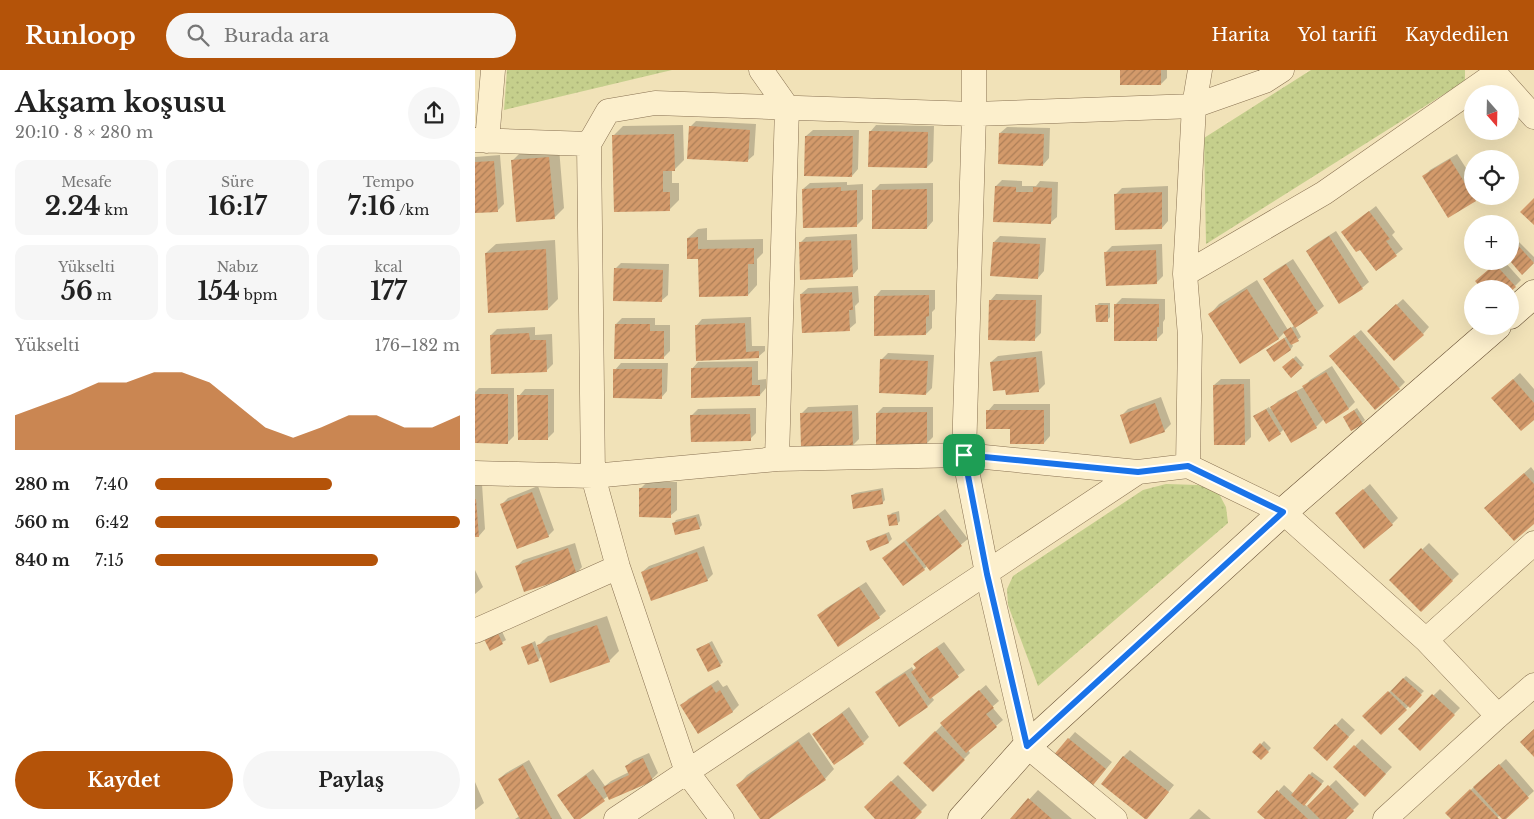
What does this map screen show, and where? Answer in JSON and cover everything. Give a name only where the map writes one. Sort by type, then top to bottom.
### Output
[{"type":"street","points":[[493,70],[481,141],[589,144]]},
{"type":"street","points":[[761,70],[787,107],[777,459]]},
{"type":"street","points":[[974,70],[964,455],[987,574],[1027,746],[1115,819]]},
{"type":"street","points":[[1188,466],[1190,336],[1185,274],[1194,106],[1200,70]]},
{"type":"street","points":[[722,819],[687,772],[618,567],[593,476],[589,144],[608,111],[655,103],[974,114],[1194,106],[1265,81],[1282,70]]},
{"type":"street","points":[[1185,274],[1324,193],[1493,72],[1534,117]]},
{"type":"street","points":[[1519,307],[1534,294]]},
{"type":"street","points":[[962,819],[1027,746],[1283,512],[1487,335]]},
{"type":"street","points":[[475,473],[593,476],[777,459],[964,455],[1138,472],[1188,466],[1283,512],[1426,640],[1498,716]]},
{"type":"street","points":[[616,819],[1138,472]]},
{"type":"street","points":[[1426,640],[1534,543]]},
{"type":"street","points":[[475,630],[618,567]]},
{"type":"street","points":[[1385,819],[1534,685]]},
{"type":"green space","points":[[507,70],[672,70],[504,110]]},
{"type":"green space","points":[[1311,70],[1465,70],[1465,81],[1206,244],[1204,138]]},
{"type":"green space","points":[[1166,484],[1198,485],[1218,492],[1226,507],[1228,523],[1038,686],[1008,605],[1007,589],[1013,576],[1143,490]]},
{"type":"building","points":[[1120,70],[1161,70],[1161,85],[1120,85]]},
{"type":"building","points":[[689,126],[750,130],[748,162],[687,159]]},
{"type":"building","points":[[869,131],[928,132],[927,168],[868,167]]},
{"type":"building","points":[[999,133],[1044,134],[1043,166],[998,164]]},
{"type":"building","points":[[674,134],[675,171],[663,171],[663,192],[670,192],[670,211],[614,212],[612,135]]},
{"type":"building","points":[[805,136],[853,136],[852,177],[804,176]]},
{"type":"building","points":[[549,157],[555,219],[516,222],[511,160]]},
{"type":"building","points":[[1450,159],[1464,182],[1464,205],[1469,205],[1448,218],[1422,176]]},
{"type":"building","points":[[494,161],[498,212],[475,213],[475,162]]},
{"type":"building","points":[[995,186],[1016,187],[1016,192],[1033,192],[1033,187],[1052,188],[1051,224],[993,222]]},
{"type":"building","points":[[841,187],[841,191],[857,190],[857,227],[803,228],[802,189]]},
{"type":"building","points":[[927,189],[927,229],[872,229],[872,190]]},
{"type":"building","points":[[1162,192],[1162,229],[1115,230],[1114,194]]},
{"type":"building","points":[[1534,198],[1534,225],[1520,212]]},
{"type":"building","points":[[1369,211],[1390,239],[1386,241],[1397,256],[1376,271],[1360,250],[1356,252],[1341,232]]},
{"type":"building","points":[[1329,236],[1363,289],[1339,304],[1306,251]]},
{"type":"building","points":[[698,237],[698,249],[754,248],[754,264],[748,264],[748,296],[699,297],[698,259],[687,259],[687,238]]},
{"type":"building","points":[[851,240],[853,277],[800,280],[799,242]]},
{"type":"building","points":[[993,242],[1040,244],[1038,279],[990,276]]},
{"type":"building","points":[[1519,246],[1534,263],[1522,275],[1518,270]]},
{"type":"building","points":[[546,249],[548,310],[488,313],[485,253]]},
{"type":"building","points":[[1156,250],[1157,284],[1106,286],[1104,252]]},
{"type":"building","points":[[1286,264],[1318,313],[1295,328],[1263,279]]},
{"type":"building","points":[[614,268],[663,270],[662,302],[613,301]]},
{"type":"building","points":[[1488,270],[1500,270],[1510,280],[1476,280]]},
{"type":"building","points":[[1247,289],[1279,339],[1240,364],[1208,314]]},
{"type":"building","points":[[852,292],[853,310],[849,310],[850,331],[802,333],[800,294]]},
{"type":"building","points":[[929,295],[929,316],[926,317],[926,335],[874,336],[874,296]]},
{"type":"building","points":[[989,300],[1036,300],[1035,341],[988,340]]},
{"type":"building","points":[[1114,304],[1159,304],[1157,341],[1114,341]]},
{"type":"building","points":[[1396,304],[1424,335],[1394,361],[1367,331]]},
{"type":"building","points":[[1095,305],[1108,305],[1108,322],[1096,322]]},
{"type":"building","points":[[745,323],[746,352],[759,351],[759,358],[696,361],[695,325]]},
{"type":"building","points":[[615,324],[650,324],[650,331],[664,331],[664,359],[614,359]]},
{"type":"building","points":[[1291,327],[1299,341],[1291,345],[1283,332]]},
{"type":"building","points":[[529,333],[530,340],[546,340],[547,372],[491,374],[490,335]]},
{"type":"building","points":[[1354,335],[1400,389],[1375,410],[1329,356]]},
{"type":"building","points":[[1284,338],[1291,350],[1274,362],[1266,350]]},
{"type":"building","points":[[1036,357],[1039,392],[1006,395],[1005,390],[993,391],[990,362]]},
{"type":"building","points":[[1293,358],[1302,368],[1291,378],[1282,367]]},
{"type":"building","points":[[880,359],[928,361],[926,395],[879,393]]},
{"type":"building","points":[[752,367],[752,385],[760,385],[760,396],[691,398],[691,368]]},
{"type":"building","points":[[613,369],[662,369],[662,399],[613,398]]},
{"type":"building","points":[[1326,372],[1349,409],[1326,424],[1302,386]]},
{"type":"building","points":[[1513,379],[1534,403],[1534,420],[1521,431],[1491,398]]},
{"type":"building","points":[[1244,384],[1245,445],[1214,445],[1213,385]]},
{"type":"building","points":[[1296,391],[1317,428],[1291,443],[1270,407]]},
{"type":"building","points":[[475,394],[508,394],[508,444],[475,443]]},
{"type":"building","points":[[517,395],[548,395],[548,440],[518,440]]},
{"type":"building","points":[[1155,403],[1165,432],[1130,444],[1120,415]]},
{"type":"building","points":[[1266,409],[1281,434],[1269,442],[1253,416]]},
{"type":"building","points":[[986,410],[1044,410],[1044,444],[1010,444],[1010,429],[986,429]]},
{"type":"building","points":[[1354,410],[1363,424],[1351,431],[1343,417]]},
{"type":"building","points":[[852,411],[853,447],[801,448],[800,413]]},
{"type":"building","points":[[927,412],[927,444],[876,445],[876,413]]},
{"type":"building","points":[[750,414],[751,441],[691,442],[690,415]]},
{"type":"building","points":[[1524,473],[1534,484],[1534,524],[1514,541],[1484,508]]},
{"type":"building","points":[[639,488],[671,488],[671,518],[639,517]]},
{"type":"building","points":[[1363,489],[1393,525],[1364,549],[1335,513]]},
{"type":"building","points":[[881,490],[883,504],[853,509],[851,495]]},
{"type":"building","points":[[532,492],[549,537],[517,549],[500,504]]},
{"type":"building","points":[[476,499],[479,537],[475,537]]},
{"type":"building","points":[[896,514],[898,525],[889,526],[887,515]]},
{"type":"building","points":[[938,515],[962,546],[930,571],[906,540]]},
{"type":"building","points":[[696,517],[700,529],[675,535],[672,523]]},
{"type":"building","points":[[886,534],[889,543],[870,551],[866,541]]},
{"type":"building","points":[[904,542],[925,570],[903,586],[882,558]]},
{"type":"building","points":[[568,548],[577,575],[524,592],[515,566]]},
{"type":"building","points":[[1421,548],[1453,581],[1421,612],[1389,580]]},
{"type":"building","points":[[697,552],[708,581],[651,601],[641,572]]},
{"type":"building","points":[[859,587],[880,618],[838,647],[817,615]]},
{"type":"building","points":[[597,625],[610,662],[550,683],[537,645]]},
{"type":"building","points":[[495,627],[503,644],[490,651],[481,633]]},
{"type":"building","points":[[532,643],[539,661],[528,665],[521,647]]},
{"type":"building","points":[[709,643],[721,666],[708,672],[696,649]]},
{"type":"building","points":[[937,647],[959,677],[930,699],[911,672],[916,668],[913,664]]},
{"type":"building","points":[[905,673],[928,707],[899,727],[875,692]]},
{"type":"building","points":[[1403,678],[1422,695],[1410,708],[1391,691]]},
{"type":"building","points":[[711,685],[716,693],[720,690],[733,712],[698,734],[680,705]]},
{"type":"building","points":[[979,690],[994,708],[986,714],[997,727],[966,753],[940,723]]},
{"type":"building","points":[[1388,691],[1407,710],[1381,735],[1362,716]]},
{"type":"building","points":[[1432,694],[1455,715],[1420,751],[1398,729]]},
{"type":"building","points":[[842,713],[864,744],[834,765],[812,734]]},
{"type":"building","points":[[1335,724],[1349,737],[1327,761],[1313,748]]},
{"type":"building","points":[[1534,729],[1534,757],[1520,742]]},
{"type":"building","points":[[935,731],[965,760],[933,792],[903,763]]},
{"type":"building","points":[[1068,738],[1106,769],[1090,789],[1052,757]]},
{"type":"building","points":[[798,741],[826,780],[769,819],[760,819],[736,785]]},
{"type":"building","points":[[1260,743],[1269,752],[1261,760],[1252,752]]},
{"type":"building","points":[[1354,745],[1386,774],[1365,797],[1333,767]]},
{"type":"building","points":[[1123,756],[1169,792],[1147,819],[1101,784]]},
{"type":"building","points":[[643,758],[653,781],[609,800],[603,787],[629,775],[625,766]]},
{"type":"building","points":[[1499,764],[1529,798],[1506,819],[1502,819],[1473,787]]},
{"type":"building","points":[[523,765],[552,819],[520,819],[498,779]]},
{"type":"building","points":[[1309,774],[1322,784],[1304,806],[1291,795]]},
{"type":"building","points":[[586,775],[605,801],[580,819],[574,819],[557,795]]},
{"type":"building","points":[[891,781],[922,812],[915,819],[875,819],[864,807]]},
{"type":"building","points":[[1328,785],[1354,811],[1346,819],[1320,819],[1307,806]]},
{"type":"building","points":[[1470,789],[1499,819],[1451,819],[1445,813]]},
{"type":"building","points":[[1277,790],[1308,819],[1265,819],[1257,812]]},
{"type":"building","points":[[1028,798],[1052,819],[1010,819]]},
{"type":"route","points":[[964,455],[1138,472],[1188,466],[1283,512],[1027,746],[987,574],[964,455]]}]
